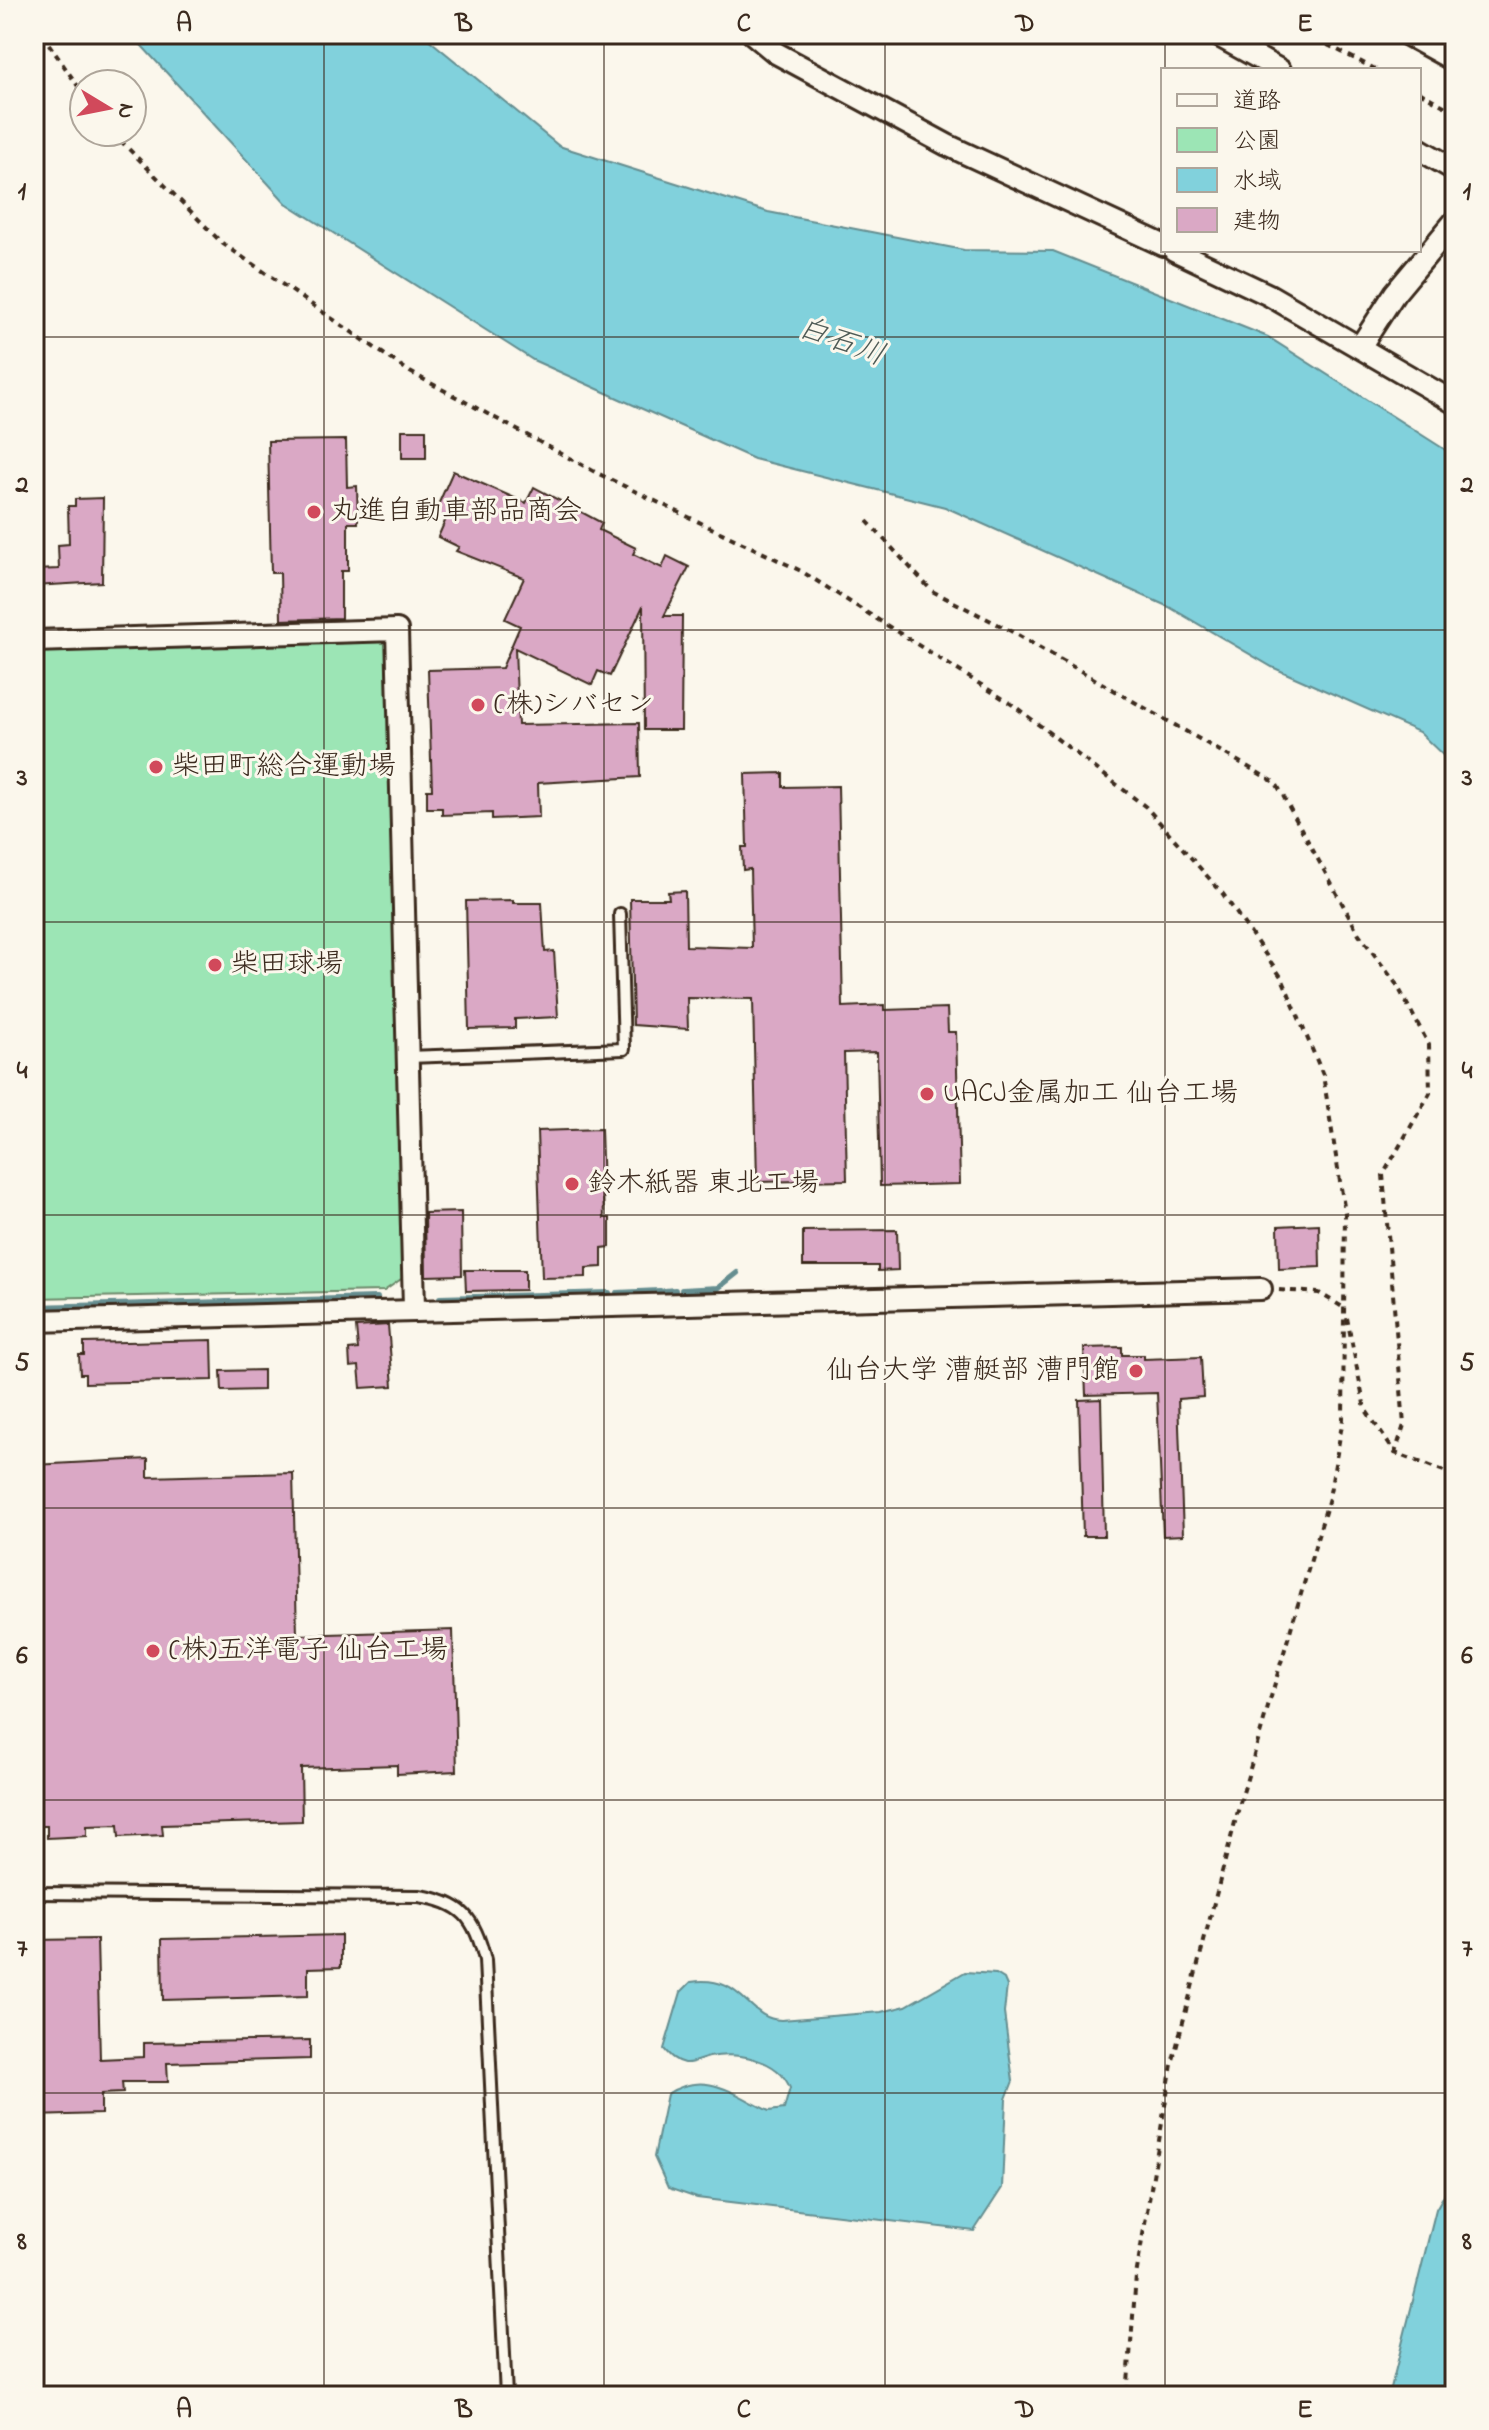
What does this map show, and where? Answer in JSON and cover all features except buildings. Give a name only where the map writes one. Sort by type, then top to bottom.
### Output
[{"type":"street","points":[[753,34],[776,53],[947,145],[1161,244]]},
{"type":"street","points":[[1215,34],[1276,68]]},
{"type":"street","points":[[1406,34],[1455,61]]},
{"type":"street","points":[[1421,150],[1455,170]]},
{"type":"street","points":[[1360,347],[1395,293],[1455,221]]},
{"type":"street","points":[[1178,252],[1269,295],[1455,403]]},
{"type":"street","points":[[34,641],[397,630],[414,1308]]},
{"type":"street","points":[[34,1321],[414,1308],[688,1306],[1261,1289]]},
{"type":"lane","points":[[408,1057],[624,1049],[620,914]]},
{"type":"lane","points":[[34,1893],[419,1896],[444,1900],[466,1915],[479,1934],[485,1960],[506,2396]]},
{"type":"path","points":[[42,34],[68,72]]},
{"type":"path","points":[[1306,34],[1373,68]]},
{"type":"path","points":[[1421,93],[1455,112]]},
{"type":"path","points":[[128,148],[222,243],[410,372],[597,473],[801,571],[1013,705],[1146,807],[1223,894],[1282,978],[1323,1075],[1345,1213],[1343,1419],[1329,1498],[1240,1803],[1172,2064],[1136,2276],[1127,2396]]},
{"type":"path","points":[[867,521],[932,591],[1009,630],[1276,783],[1359,934],[1397,985],[1429,1045],[1430,1093],[1383,1175],[1404,1425],[1395,1453]]},
{"type":"path","points":[[1261,1289],[1319,1293],[1346,1309],[1365,1409],[1395,1453],[1455,1475]]},
{"type":"green space","name":"柴田球場","points":[[389,640],[404,1277],[384,1291],[34,1298],[34,652]]},
{"type":"water","name":"白石川","points":[[131,34],[422,34],[559,146],[768,212],[964,250],[1053,251],[1268,337],[1455,456],[1455,767],[1419,732],[1272,667],[1169,607],[945,507],[754,459],[533,360],[286,203]]},
{"type":"water","points":[[965,1972],[996,1974],[1004,1979],[1007,1986],[1004,2013],[1013,2081],[1006,2099],[1002,2188],[974,2231],[697,2198],[668,2188],[654,2157],[667,2094],[681,2087],[707,2084],[769,2111],[784,2109],[790,2088],[776,2070],[756,2059],[720,2056],[684,2063],[666,2052],[664,2049],[681,1992],[691,1982],[722,1984],[734,1990],[760,2013],[781,2020],[881,2012],[906,2006]]},
{"type":"water","points":[[1455,2176],[1455,2396],[1389,2396],[1436,2209]]},
{"type":"waterway","points":[[682,1290],[718,1288],[737,1273]]},
{"type":"waterway","points":[[665,1291],[675,1290]]},
{"type":"waterway","points":[[617,1293],[660,1291]]},
{"type":"waterway","points":[[440,1298],[609,1293]]},
{"type":"waterway","points":[[34,1307],[377,1298]]},
{"type":"place","name":"丸進自動車部品商会","points":[[314,512]]},
{"type":"place","name":"(株)シバセン","points":[[478,705]]},
{"type":"place","name":"柴田町総合運動場","points":[[156,767]]},
{"type":"place","name":"柴田球場","points":[[215,965]]},
{"type":"place","name":"UACJ金属加工 仙台工場","points":[[927,1094]]},
{"type":"place","name":"鈴木紙器 東北工場","points":[[572,1184]]},
{"type":"place","name":"仙台大学 漕艇部 漕門館","points":[[1136,1371]]},
{"type":"place","name":"(株)五洋電子 仙台工場","points":[[153,1651]]}]
